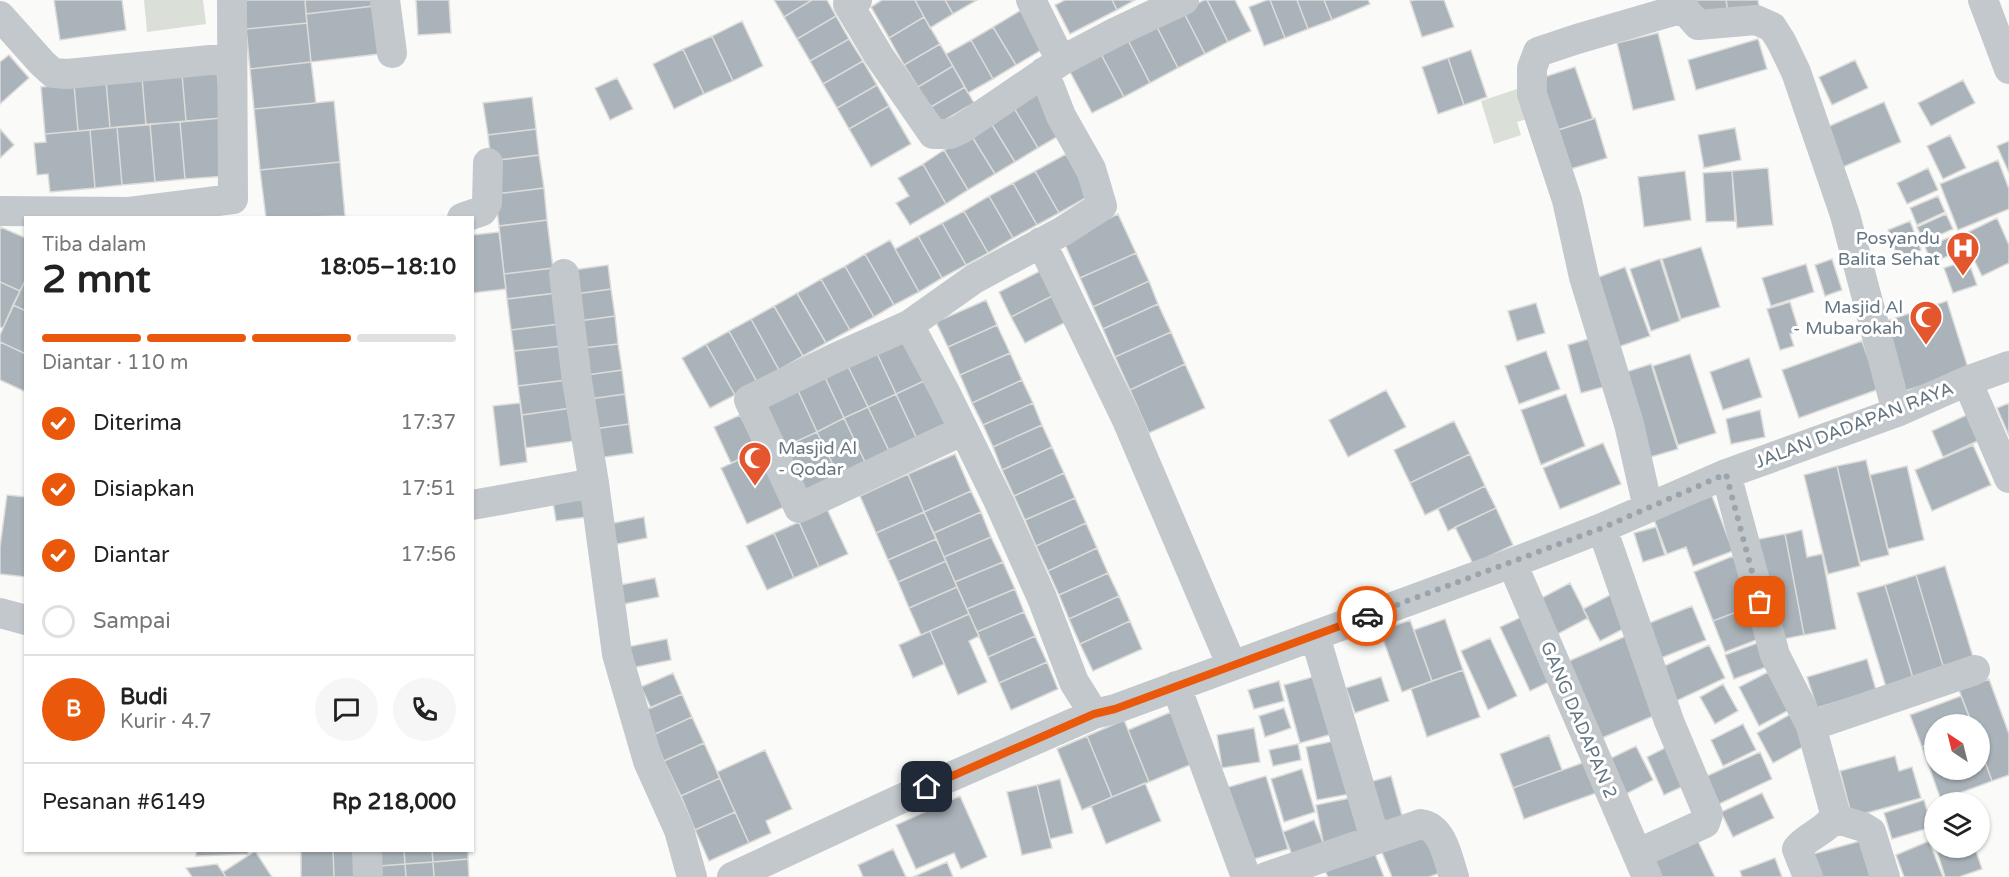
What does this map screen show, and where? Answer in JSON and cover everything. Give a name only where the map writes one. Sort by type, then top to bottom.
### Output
[{"type":"street","points":[[0,211],[127,215],[235,208],[231,58],[232,0]]},
{"type":"street","points":[[385,0],[392,53]]},
{"type":"street","points":[[962,431],[799,508],[749,400],[909,325],[974,279],[1102,206],[1091,169],[1054,102],[1052,67],[1031,0]]},
{"type":"street","points":[[1983,0],[2009,69]]},
{"type":"street","points":[[851,1],[879,56],[933,134],[950,134],[961,129],[1052,67],[1176,2]]},
{"type":"street","points":[[1648,508],[1629,424],[1584,277],[1567,200],[1532,94],[1532,68],[1538,52],[1681,4],[1698,25],[1756,20],[1772,27],[1796,72],[1845,215],[1898,412]]},
{"type":"street","points":[[0,16],[53,73],[67,74],[231,58]]},
{"type":"street","points":[[469,216],[482,212],[487,203],[488,163]]},
{"type":"street","points":[[1041,242],[1127,420],[1232,666]]},
{"type":"street","points":[[564,274],[616,654],[648,761],[679,830],[692,877]]},
{"type":"street","points":[[909,325],[999,502],[1042,598],[1074,682],[1094,714]]},
{"type":"street","name":"JALAN DADAPAN RAYA","points":[[732,877],[907,796],[1094,714],[1115,709],[1512,563],[1602,528],[1726,474],[1898,412],[1967,381],[2009,366]]},
{"type":"street","points":[[1967,381],[2009,477]]},
{"type":"street","points":[[1726,474],[1775,655],[1811,726],[1835,813],[1829,824],[1802,842],[1797,849],[1808,877]]},
{"type":"street","points":[[474,505],[594,483]]},
{"type":"street","points":[[1602,528],[1669,721],[1708,814],[1705,823],[1642,866]]},
{"type":"street","name":"GANG DADAPAN 2","points":[[1512,563],[1642,866]]},
{"type":"street","points":[[0,613],[24,619]]},
{"type":"street","points":[[1315,636],[1375,839]]},
{"type":"street","points":[[1811,726],[1975,670]]},
{"type":"street","points":[[1176,686],[1246,877]]},
{"type":"street","points":[[1834,818],[1863,826],[1871,832],[1885,877]]},
{"type":"street","points":[[1266,877],[1413,826],[1428,825],[1440,837],[1454,877]]},
{"type":"street","points":[[367,852],[368,877]]},
{"type":"shaded area","points":[[144,0],[203,0],[206,24],[147,32]]},
{"type":"shaded area","points":[[1523,87],[1533,117],[1517,122],[1521,135],[1494,144],[1481,101]]},
{"type":"building","points":[[54,0],[122,0],[126,30],[60,40]]},
{"type":"building","points":[[243,0],[305,0],[307,23],[246,29]]},
{"type":"building","points":[[305,0],[374,0],[374,6],[306,14]]},
{"type":"building","points":[[416,0],[449,0],[451,33],[418,35]]},
{"type":"building","points":[[774,0],[812,0],[784,17]]},
{"type":"building","points":[[812,0],[827,0],[836,16],[797,39],[784,17]]},
{"type":"building","points":[[882,0],[915,0],[924,17],[889,38],[871,7]]},
{"type":"building","points":[[915,0],[945,0],[953,14],[930,28]]},
{"type":"building","points":[[945,0],[977,0],[953,14]]},
{"type":"building","points":[[1065,0],[1112,0],[1117,10],[1070,34],[1055,5]]},
{"type":"building","points":[[1112,0],[1135,0],[1117,10]]},
{"type":"building","points":[[1207,0],[1228,42],[1205,54],[1183,11]]},
{"type":"building","points":[[1207,0],[1235,0],[1251,31],[1228,42]]},
{"type":"building","points":[[1270,0],[1285,38],[1264,46],[1249,7]]},
{"type":"building","points":[[1270,0],[1297,0],[1308,29],[1285,38]]},
{"type":"building","points":[[1297,0],[1324,0],[1332,20],[1308,29]]},
{"type":"building","points":[[1324,0],[1368,0],[1370,4],[1332,20]]},
{"type":"building","points":[[1444,0],[1454,27],[1422,37],[1410,1]]},
{"type":"building","points":[[1694,0],[1726,0],[1728,12],[1697,18]]},
{"type":"building","points":[[1726,0],[1758,0],[1759,7],[1728,12]]},
{"type":"building","points":[[374,6],[379,54],[311,62],[306,14]]},
{"type":"building","points":[[1023,9],[1045,48],[1016,65],[993,27]]},
{"type":"building","points":[[1183,11],[1205,54],[1178,68],[1156,25]]},
{"type":"building","points":[[836,16],[849,39],[810,61],[797,39]]},
{"type":"building","points":[[924,17],[940,44],[904,65],[889,38]]},
{"type":"building","points":[[742,21],[763,66],[733,81],[712,36]]},
{"type":"building","points":[[307,23],[311,62],[250,69],[246,29]]},
{"type":"building","points":[[1156,25],[1178,68],[1150,83],[1128,40]]},
{"type":"building","points":[[993,27],[1016,65],[993,79],[971,40]]},
{"type":"building","points":[[1658,33],[1675,100],[1633,110],[1617,43]]},
{"type":"building","points":[[712,36],[733,81],[704,94],[683,49]]},
{"type":"building","points":[[849,39],[863,61],[823,84],[810,61]]},
{"type":"building","points":[[1758,39],[1767,69],[1696,90],[1688,60]]},
{"type":"building","points":[[971,40],[993,79],[968,93],[946,54]]},
{"type":"building","points":[[1128,40],[1150,83],[1124,97],[1101,54]]},
{"type":"building","points":[[940,44],[953,66],[918,87],[904,65]]},
{"type":"building","points":[[683,49],[704,94],[674,109],[653,64]]},
{"type":"building","points":[[1471,50],[1487,97],[1464,105],[1448,58]]},
{"type":"building","points":[[1101,54],[1124,97],[1092,113],[1069,70]]},
{"type":"building","points":[[9,55],[29,78],[0,104],[0,62]]},
{"type":"building","points":[[1448,58],[1464,105],[1438,114],[1422,67]]},
{"type":"building","points":[[1855,60],[1868,88],[1832,105],[1819,77]]},
{"type":"building","points":[[863,61],[877,85],[837,108],[823,84]]},
{"type":"building","points":[[311,62],[316,103],[254,109],[250,69]]},
{"type":"building","points":[[953,66],[965,87],[929,108],[918,87]]},
{"type":"building","points":[[1575,67],[1593,119],[1552,132],[1535,80]]},
{"type":"building","points":[[217,71],[222,118],[186,121],[182,74]]},
{"type":"building","points":[[182,74],[186,121],[146,125],[142,78]]},
{"type":"building","points":[[142,78],[146,125],[110,128],[106,81]]},
{"type":"building","points":[[617,78],[633,109],[610,120],[595,88]]},
{"type":"building","points":[[1963,80],[1975,103],[1931,126],[1918,103]]},
{"type":"building","points":[[106,81],[110,128],[78,131],[74,84]]},
{"type":"building","points":[[74,84],[78,131],[45,134],[41,87]]},
{"type":"building","points":[[877,85],[889,106],[849,129],[837,108]]},
{"type":"building","points":[[965,87],[974,103],[938,124],[929,108]]},
{"type":"building","points":[[1038,94],[1062,134],[1038,148],[1014,108]]},
{"type":"building","points":[[532,97],[536,129],[488,135],[483,103]]},
{"type":"building","points":[[334,101],[340,162],[260,170],[254,109]]},
{"type":"building","points":[[1884,102],[1901,142],[1843,167],[1825,128]]},
{"type":"building","points":[[889,106],[911,144],[871,167],[849,129]]},
{"type":"building","points":[[1014,108],[1038,148],[1015,162],[991,123]]},
{"type":"building","points":[[222,118],[227,176],[185,179],[180,122]]},
{"type":"building","points":[[1595,118],[1607,158],[1564,171],[1552,132]]},
{"type":"building","points":[[180,122],[185,179],[155,182],[150,124]]},
{"type":"building","points":[[991,123],[1015,162],[995,174],[971,135]]},
{"type":"building","points":[[150,124],[155,182],[122,185],[117,127]]},
{"type":"building","points":[[117,127],[122,185],[95,188],[90,130]]},
{"type":"building","points":[[1735,128],[1741,160],[1704,168],[1698,135]]},
{"type":"building","points":[[0,129],[14,145],[0,158]]},
{"type":"building","points":[[536,129],[539,155],[491,161],[488,135]]},
{"type":"building","points":[[90,130],[95,188],[50,192],[48,174],[37,175],[34,143],[46,142],[45,134]]},
{"type":"building","points":[[971,135],[995,174],[968,190],[944,150]]},
{"type":"building","points":[[1950,135],[1966,168],[1943,179],[1927,146]]},
{"type":"building","points":[[2009,141],[2009,173],[1997,146]]},
{"type":"building","points":[[944,150],[968,190],[946,204],[923,164]]},
{"type":"building","points":[[1066,154],[1089,196],[1059,213],[1035,171]]},
{"type":"building","points":[[539,155],[544,188],[495,194],[491,161]]},
{"type":"building","points":[[1998,160],[2009,189],[2009,209],[1958,230],[1940,184]]},
{"type":"building","points":[[340,162],[345,216],[266,216],[260,170]]},
{"type":"building","points":[[923,164],[946,204],[910,225],[896,203],[909,196],[898,178]]},
{"type":"building","points":[[1768,168],[1773,225],[1737,228],[1732,171]]},
{"type":"building","points":[[1928,168],[1938,190],[1907,204],[1897,183]]},
{"type":"building","points":[[1035,171],[1059,213],[1037,225],[1013,183]]},
{"type":"building","points":[[1685,171],[1691,220],[1644,227],[1638,177]]},
{"type":"building","points":[[1732,171],[1735,221],[1706,222],[1703,173]]},
{"type":"building","points":[[1013,183],[1037,225],[1013,238],[989,196]]},
{"type":"building","points":[[544,188],[547,220],[499,226],[495,194]]},
{"type":"building","points":[[989,196],[1013,238],[988,253],[964,211]]},
{"type":"building","points":[[1938,196],[1945,212],[1917,225],[1910,208]]},
{"type":"building","points":[[964,211],[988,253],[966,265],[942,223]]},
{"type":"building","points":[[1118,214],[1136,253],[1080,278],[1063,240]]},
{"type":"building","points":[[1946,214],[1953,229],[1924,242],[1917,227]]},
{"type":"building","points":[[1997,218],[2009,245],[2009,263],[1982,276],[1962,235]]},
{"type":"building","points":[[547,220],[553,268],[504,274],[499,226]]},
{"type":"building","points":[[1910,221],[1921,250],[1898,259],[1888,230]]},
{"type":"building","points":[[942,223],[966,265],[942,278],[918,236]]},
{"type":"building","points":[[0,227],[24,237],[24,283],[20,291],[0,282]]},
{"type":"building","points":[[499,232],[506,289],[474,293],[474,235]]},
{"type":"building","points":[[1958,234],[1964,249],[1932,263],[1925,247]]},
{"type":"building","points":[[918,236],[942,278],[919,292],[895,249]]},
{"type":"building","points":[[890,240],[919,292],[894,305],[865,254]]},
{"type":"building","points":[[1701,247],[1720,307],[1681,319],[1662,259]]},
{"type":"building","points":[[1136,253],[1149,281],[1093,307],[1080,278]]},
{"type":"building","points":[[865,254],[894,305],[874,317],[845,266]]},
{"type":"building","points":[[1660,259],[1680,321],[1651,331],[1630,269]]},
{"type":"building","points":[[1832,259],[1842,290],[1825,296],[1815,265]]},
{"type":"building","points":[[1968,260],[1977,285],[1953,293],[1944,268]]},
{"type":"building","points":[[1806,264],[1814,292],[1771,306],[1762,278]]},
{"type":"building","points":[[608,265],[611,289],[576,294],[573,270]]},
{"type":"building","points":[[845,266],[874,317],[850,330],[821,279]]},
{"type":"building","points":[[1625,267],[1650,336],[1615,348],[1591,280]]},
{"type":"building","points":[[553,268],[556,293],[507,299],[504,274]]},
{"type":"building","points":[[1042,270],[1054,295],[1011,317],[999,292]]},
{"type":"building","points":[[821,279],[850,330],[826,343],[797,293]]},
{"type":"building","points":[[1149,281],[1158,304],[1103,329],[1093,307]]},
{"type":"building","points":[[0,282],[20,291],[3,328],[0,327]]},
{"type":"building","points":[[24,283],[24,310],[13,305]]},
{"type":"building","points":[[611,289],[615,316],[579,321],[576,294]]},
{"type":"building","points":[[556,293],[560,324],[511,330],[507,299]]},
{"type":"building","points":[[797,293],[826,343],[803,356],[774,306]]},
{"type":"building","points":[[1054,295],[1068,321],[1025,343],[1011,317]]},
{"type":"building","points":[[986,300],[997,325],[948,347],[936,322]]},
{"type":"building","name":"Masjid Al - Mubarokah","points":[[1947,301],[1969,371],[1905,391],[1883,322]]},
{"type":"building","points":[[1790,302],[1799,331],[1790,334],[1794,346],[1780,350],[1767,309]]},
{"type":"building","points":[[1536,303],[1545,333],[1517,341],[1508,311]]},
{"type":"building","points":[[1158,304],[1171,332],[1115,357],[1103,329]]},
{"type":"building","points":[[13,305],[24,310],[24,353],[0,342],[0,335]]},
{"type":"building","points":[[774,306],[803,356],[779,370],[751,319]]},
{"type":"building","points":[[615,316],[618,344],[583,348],[579,321]]},
{"type":"building","points":[[751,319],[779,370],[757,382],[729,331]]},
{"type":"building","points":[[560,324],[563,346],[514,351],[511,330]]},
{"type":"building","points":[[997,325],[1010,353],[960,375],[948,347]]},
{"type":"building","points":[[729,331],[757,382],[735,395],[706,344]]},
{"type":"building","points":[[904,332],[926,380],[896,394],[874,347]]},
{"type":"building","points":[[1171,332],[1185,364],[1130,390],[1115,357]]},
{"type":"building","points":[[1598,336],[1611,385],[1581,393],[1568,345]]},
{"type":"building","points":[[1862,341],[1879,389],[1799,418],[1782,370]]},
{"type":"building","points":[[0,342],[24,353],[24,391],[0,380]]},
{"type":"building","points":[[618,344],[622,370],[587,375],[583,348]]},
{"type":"building","points":[[706,344],[735,395],[710,408],[682,358]]},
{"type":"building","points":[[563,346],[567,380],[518,386],[514,351]]},
{"type":"building","points":[[874,347],[896,394],[868,407],[845,360]]},
{"type":"building","points":[[1546,351],[1560,389],[1519,404],[1505,366]]},
{"type":"building","points":[[1010,353],[1022,380],[972,403],[960,375]]},
{"type":"building","points":[[1690,354],[1716,433],[1678,445],[1653,366]]},
{"type":"building","points":[[1749,358],[1762,397],[1723,410],[1710,372]]},
{"type":"building","points":[[845,360],[868,407],[844,418],[822,371]]},
{"type":"building","points":[[1185,364],[1205,408],[1149,433],[1130,390]]},
{"type":"building","points":[[1651,364],[1678,449],[1647,458],[1620,374]]},
{"type":"building","points":[[622,370],[625,394],[590,399],[587,375]]},
{"type":"building","points":[[822,371],[844,418],[817,432],[795,384]]},
{"type":"building","points":[[567,380],[571,408],[522,415],[518,386]]},
{"type":"building","points":[[926,380],[949,427],[918,441],[896,394]]},
{"type":"building","points":[[1022,380],[1033,403],[983,425],[972,403]]},
{"type":"building","points":[[795,384],[817,432],[784,447],[761,400]]},
{"type":"building","points":[[1386,390],[1406,427],[1348,457],[1329,420]]},
{"type":"building","points":[[625,394],[629,424],[594,429],[590,399]]},
{"type":"building","points":[[896,394],[918,441],[891,455],[868,407]]},
{"type":"building","points":[[1566,394],[1585,446],[1541,465],[1521,410]]},
{"type":"building","points":[[520,403],[527,462],[500,466],[493,406]]},
{"type":"building","points":[[1033,403],[1042,425],[993,447],[983,425]]},
{"type":"building","points":[[2009,403],[2009,436],[1997,408]]},
{"type":"building","points":[[868,407],[891,455],[867,466],[844,418]]},
{"type":"building","points":[[571,408],[574,441],[526,448],[522,415]]},
{"type":"building","points":[[1760,410],[1765,437],[1731,444],[1726,419]]},
{"type":"building","points":[[1971,413],[1982,439],[1943,457],[1932,431]]},
{"type":"building","points":[[740,415],[758,451],[731,463],[714,427]]},
{"type":"building","points":[[844,418],[867,466],[840,479],[817,432]]},
{"type":"building","points":[[1454,421],[1470,454],[1410,483],[1394,450]]},
{"type":"building","points":[[629,424],[633,453],[598,458],[594,429]]},
{"type":"building","points":[[1042,425],[1052,447],[1002,470],[993,447]]},
{"type":"building","points":[[817,432],[840,479],[806,495],[784,447]]},
{"type":"building","points":[[1603,443],[1621,484],[1560,509],[1543,468]]},
{"type":"building","points":[[1973,445],[1991,485],[1932,511],[1915,470]]},
{"type":"building","points":[[1052,447],[1064,473],[1014,496],[1002,470]]},
{"type":"building","name":"Masjid Al - Qodar","points":[[762,449],[788,505],[747,524],[721,468]]},
{"type":"building","points":[[955,454],[971,491],[924,512],[908,474]]},
{"type":"building","points":[[1470,454],[1485,486],[1425,515],[1410,483]]},
{"type":"building","points":[[1866,460],[1889,555],[1860,562],[1837,466]]},
{"type":"building","points":[[1837,466],[1860,566],[1828,574],[1804,475]]},
{"type":"building","points":[[1907,466],[1924,540],[1888,549],[1870,475]]},
{"type":"building","points":[[1064,473],[1075,498],[1025,520],[1014,496]]},
{"type":"building","points":[[908,474],[924,512],[876,533],[860,496]]},
{"type":"building","points":[[1485,486],[1496,508],[1448,531],[1438,509]]},
{"type":"building","points":[[971,491],[981,512],[934,533],[924,512]]},
{"type":"building","points":[[7,495],[24,497],[24,577],[0,574],[0,547]]},
{"type":"building","points":[[1712,496],[1733,551],[1693,566],[1686,547],[1667,554],[1653,517]]},
{"type":"building","points":[[585,498],[587,517],[556,521],[553,502]]},
{"type":"building","points":[[1075,498],[1086,523],[1036,546],[1025,520]]},
{"type":"building","points":[[1496,508],[1513,545],[1473,564],[1455,527]]},
{"type":"building","points":[[827,509],[848,554],[819,567],[799,522]]},
{"type":"building","points":[[924,512],[936,539],[888,560],[876,533]]},
{"type":"building","points":[[981,512],[991,537],[944,557],[934,533]]},
{"type":"building","points":[[644,517],[647,538],[608,546],[604,525]]},
{"type":"building","points":[[799,522],[819,567],[794,578],[774,533]]},
{"type":"building","points":[[1086,523],[1097,548],[1048,571],[1036,546]]},
{"type":"building","points":[[1656,527],[1665,555],[1643,562],[1634,533]]},
{"type":"building","points":[[1802,530],[1807,557],[1822,554],[1836,629],[1804,635],[1785,534]]},
{"type":"building","points":[[774,533],[794,578],[767,590],[746,546]]},
{"type":"building","points":[[1785,534],[1804,635],[1773,641],[1754,540]]},
{"type":"building","points":[[991,537],[1003,562],[955,582],[944,557]]},
{"type":"building","points":[[936,539],[946,561],[898,582],[888,560]]},
{"type":"building","points":[[1097,548],[1108,573],[1059,595],[1048,571]]},
{"type":"building","points":[[1733,556],[1752,606],[1713,621],[1694,572]]},
{"type":"building","points":[[946,561],[957,587],[909,608],[898,582]]},
{"type":"building","points":[[1003,562],[1015,589],[967,609],[955,582]]},
{"type":"building","points":[[1945,566],[1974,660],[1944,669],[1916,575]]},
{"type":"building","points":[[1108,573],[1119,596],[1069,619],[1059,595]]},
{"type":"building","points":[[1916,575],[1944,669],[1913,678],[1885,585]]},
{"type":"building","points":[[655,578],[659,597],[619,605],[615,586]]},
{"type":"building","points":[[1570,583],[1588,618],[1550,638],[1532,603]]},
{"type":"building","points":[[1885,585],[1913,678],[1886,687],[1857,593]]},
{"type":"building","points":[[957,587],[969,614],[921,635],[909,608]]},
{"type":"building","points":[[1015,589],[1024,612],[977,632],[967,609]]},
{"type":"building","points":[[1612,594],[1629,626],[1600,641],[1583,609]]},
{"type":"building","points":[[1119,596],[1130,621],[1080,644],[1069,619]]},
{"type":"building","points":[[1692,606],[1706,640],[1661,658],[1647,624]]},
{"type":"building","points":[[1752,606],[1764,637],[1725,652],[1713,621]]},
{"type":"building","points":[[1024,612],[1035,636],[988,657],[977,632]]},
{"type":"building","points":[[969,614],[979,636],[969,641],[987,682],[958,695],[930,631]]},
{"type":"building","points":[[1526,615],[1557,678],[1530,691],[1500,627]]},
{"type":"building","points":[[1445,619],[1463,670],[1432,681],[1414,630]]},
{"type":"building","points":[[1410,620],[1432,681],[1402,692],[1380,631]]},
{"type":"building","points":[[1130,621],[1142,649],[1093,671],[1080,644]]},
{"type":"building","points":[[930,631],[944,664],[913,678],[899,645]]},
{"type":"building","points":[[1035,636],[1047,662],[999,683],[988,657]]},
{"type":"building","points":[[1626,636],[1658,714],[1602,738],[1569,661]]},
{"type":"building","points":[[1490,638],[1517,696],[1488,710],[1461,651]]},
{"type":"building","points":[[667,639],[671,660],[631,668],[627,647]]},
{"type":"building","points":[[1760,642],[1769,666],[1734,679],[1725,655]]},
{"type":"building","points":[[1709,645],[1725,678],[1674,702],[1658,669]]},
{"type":"building","points":[[1867,659],[1876,690],[1817,708],[1807,677]]},
{"type":"building","points":[[1047,662],[1058,689],[1011,710],[999,683]]},
{"type":"building","points":[[1463,670],[1480,717],[1427,737],[1411,689]]},
{"type":"building","points":[[1768,672],[1789,710],[1759,726],[1739,687]]},
{"type":"building","points":[[673,673],[682,694],[651,708],[641,687]]},
{"type":"building","points":[[1320,675],[1336,733],[1300,743],[1284,685]]},
{"type":"building","points":[[1381,677],[1389,701],[1355,713],[1346,688]]},
{"type":"building","points":[[1989,679],[2009,734],[2009,775],[1992,781],[1990,776],[1990,714],[1968,714],[1959,690]]},
{"type":"building","points":[[1279,681],[1284,701],[1254,709],[1248,690]]},
{"type":"building","points":[[1723,684],[1738,711],[1715,724],[1700,697]]},
{"type":"building","points":[[682,694],[692,717],[653,735],[642,711]]},
{"type":"building","points":[[1961,696],[1968,714],[1924,714],[1924,746],[1922,747],[1910,715]]},
{"type":"building","points":[[1284,708],[1291,728],[1265,737],[1259,716]]},
{"type":"building","points":[[1796,711],[1812,742],[1773,763],[1757,733]]},
{"type":"building","points":[[1171,712],[1192,764],[1149,782],[1128,730]]},
{"type":"building","points":[[692,717],[704,743],[664,761],[653,735]]},
{"type":"building","points":[[1124,720],[1149,782],[1112,797],[1087,736]]},
{"type":"building","points":[[1743,724],[1756,750],[1723,766],[1711,740]]},
{"type":"building","points":[[1254,728],[1260,762],[1222,768],[1217,735]]},
{"type":"building","points":[[1549,735],[1562,770],[1513,788],[1500,754]]},
{"type":"building","points":[[1087,736],[1112,797],[1082,810],[1057,749]]},
{"type":"building","points":[[1339,740],[1350,794],[1317,800],[1306,747]]},
{"type":"building","points":[[704,743],[720,778],[681,796],[664,761]]},
{"type":"building","points":[[1298,744],[1301,760],[1273,766],[1269,750]]},
{"type":"building","points":[[1671,745],[1688,784],[1664,795],[1647,757]]},
{"type":"building","points":[[1636,746],[1653,780],[1622,796],[1605,761]]},
{"type":"building","points":[[765,750],[792,809],[766,821],[771,833],[749,843],[717,772]]},
{"type":"building","points":[[1760,752],[1772,779],[1719,804],[1707,776]]},
{"type":"building","points":[[1895,756],[1899,771],[1912,767],[1921,798],[1852,817],[1840,771]]},
{"type":"building","points":[[1585,762],[1596,793],[1524,819],[1513,788]]},
{"type":"building","points":[[1302,769],[1315,812],[1284,822],[1271,779]]},
{"type":"building","points":[[1266,776],[1288,849],[1244,862],[1222,789]]},
{"type":"building","points":[[1391,776],[1405,826],[1377,833],[1363,784]]},
{"type":"building","points":[[1990,776],[1992,781],[1962,792],[1938,792],[1934,780],[1990,780]]},
{"type":"building","points":[[720,778],[735,812],[695,830],[681,796]]},
{"type":"building","points":[[1060,779],[1073,833],[1050,839],[1037,785]]},
{"type":"building","points":[[1145,783],[1161,821],[1106,844],[1091,806]]},
{"type":"building","points":[[1037,785],[1052,848],[1022,855],[1007,792]]},
{"type":"building","points":[[1762,793],[1774,818],[1733,837],[1721,812]]},
{"type":"building","points":[[960,796],[987,857],[961,869],[954,853],[916,869],[896,825]]},
{"type":"building","points":[[1355,797],[1363,839],[1324,847],[1316,805]]},
{"type":"building","points":[[1924,800],[1924,829],[1892,839],[1884,813]]},
{"type":"building","points":[[735,812],[749,843],[709,861],[695,830]]},
{"type":"building","points":[[1314,820],[1324,845],[1293,857],[1283,832]]},
{"type":"building","points":[[1429,831],[1445,871],[1429,877],[1392,877],[1381,850]]},
{"type":"building","points":[[1697,839],[1715,877],[1662,877],[1654,859]]},
{"type":"building","points":[[1864,840],[1874,877],[1819,877],[1813,854]]},
{"type":"building","points":[[1924,843],[1924,858],[1936,858],[1943,877],[1904,877],[1896,855]]},
{"type":"building","points":[[1372,846],[1384,877],[1328,877],[1323,867]]},
{"type":"building","points":[[893,849],[906,877],[863,877],[858,865]]},
{"type":"building","points":[[196,852],[248,852],[248,854],[196,856]]},
{"type":"building","points":[[256,852],[272,877],[226,877],[223,872]]},
{"type":"building","points":[[301,852],[333,852],[334,877],[301,877]]},
{"type":"building","points":[[333,852],[358,852],[358,877],[334,877]]},
{"type":"building","points":[[378,852],[404,852],[405,864],[379,866]]},
{"type":"building","points":[[404,852],[432,852],[433,862],[405,864]]},
{"type":"building","points":[[432,852],[468,852],[468,859],[433,862]]},
{"type":"building","points":[[1775,858],[1782,877],[1742,877],[1740,871]]},
{"type":"building","points":[[1939,858],[1978,858],[1982,869],[1959,877],[1945,877]]},
{"type":"building","points":[[468,859],[469,877],[434,877],[433,862]]},
{"type":"building","points":[[433,862],[434,877],[406,877],[405,864]]},
{"type":"building","points":[[947,862],[953,877],[913,877]]},
{"type":"building","points":[[217,864],[226,877],[192,877],[186,868]]},
{"type":"building","points":[[405,864],[406,877],[379,877],[379,866]]},
{"type":"way so far","points":[[1367,616],[1602,528],[1726,474],[1760,602]]},
{"type":"place","name":"Posyandu Balita Sehat","points":[[1963,277]]},
{"type":"place","name":"Masjid Al - Mubarokah","points":[[1926,346]]},
{"type":"place","name":"Masjid Al - Qodar","points":[[755,487]]},
{"type":"route","points":[[927,787],[1094,714],[1115,709],[1367,616]]}]
